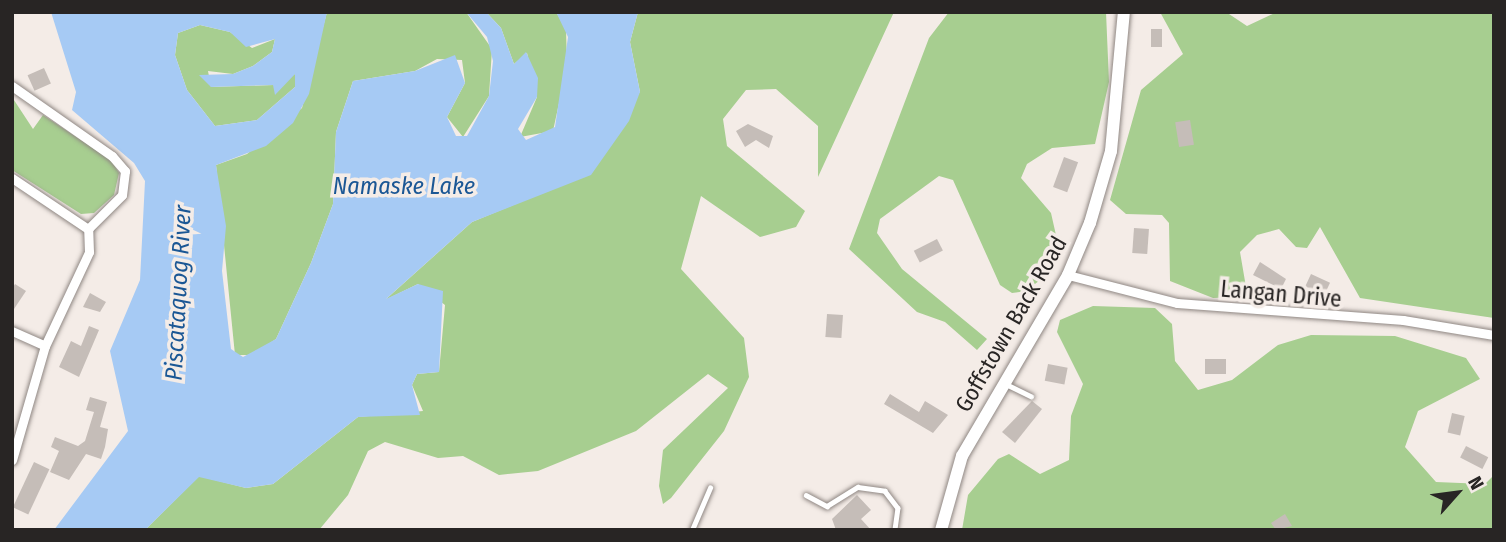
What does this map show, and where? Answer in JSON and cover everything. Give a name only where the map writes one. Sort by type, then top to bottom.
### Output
[{"type":"main road","name":"Goffstown Back Road","points":[[941,530],[960,459],[1002,382],[1068,275],[1111,151],[1124,12]]},
{"type":"street","points":[[12,86],[113,156],[125,171],[122,195],[88,229],[89,252],[45,346],[12,460]]},
{"type":"street","points":[[12,178],[88,229]]},
{"type":"street","name":"Langan Drive","points":[[1068,275],[1177,303],[1416,321],[1494,335]]},
{"type":"street","points":[[12,331],[45,346]]},
{"type":"lane","points":[[1002,382],[1031,396]]},
{"type":"lane","points":[[806,495],[822,506],[858,487],[885,491],[898,508],[895,530]]},
{"type":"lane","points":[[692,530],[710,488]]},
{"type":"green space","points":[[327,12],[466,12],[492,49],[489,96],[463,137],[447,117],[465,83],[462,60],[437,59],[415,71],[353,81],[336,132],[333,204],[311,263],[276,339],[252,355],[235,355],[216,165],[247,154],[302,108]]},
{"type":"green space","points":[[486,12],[556,12],[566,29],[567,66],[553,131],[520,137],[537,97],[527,53],[514,64],[501,28]]},
{"type":"green space","points":[[638,12],[894,12],[818,177],[818,126],[776,89],[746,90],[723,119],[727,146],[805,211],[796,227],[760,237],[701,196],[681,269],[744,338],[749,377],[724,431],[671,498],[663,504],[659,486],[663,450],[728,388],[708,374],[636,431],[538,471],[499,475],[463,456],[438,458],[385,442],[368,451],[348,495],[319,530],[145,530],[199,476],[246,488],[273,484],[358,417],[423,411],[412,385],[417,374],[439,372],[445,305],[418,284],[385,300],[472,222],[518,203],[640,92],[630,42]]},
{"type":"green space","points":[[949,12],[1106,12],[1109,82],[1095,144],[1052,148],[1027,164],[1021,178],[1051,213],[1058,244],[1049,273],[1026,291],[1012,293],[1000,285],[953,180],[939,176],[880,219],[877,233],[902,269],[987,339],[977,350],[945,322],[917,312],[849,249],[929,38]]},
{"type":"green space","points":[[1160,12],[1226,12],[1247,26],[1277,12],[1494,12],[1494,318],[1360,298],[1320,227],[1307,248],[1296,247],[1279,229],[1257,235],[1240,252],[1246,287],[1238,297],[1213,298],[1170,281],[1169,223],[1162,215],[1126,214],[1110,200],[1141,90],[1183,54]]},
{"type":"green space","points":[[200,25],[230,32],[252,48],[275,39],[272,52],[253,66],[233,74],[208,71],[211,87],[274,85],[295,74],[295,87],[257,120],[215,126],[187,90],[175,55],[178,33]]},
{"type":"green space","points":[[12,97],[33,129],[43,115],[111,160],[119,173],[114,195],[94,213],[81,214],[12,170]]},
{"type":"green space","points":[[1093,306],[1155,308],[1172,324],[1175,361],[1198,390],[1232,380],[1278,345],[1311,335],[1395,336],[1466,358],[1480,379],[1418,411],[1405,447],[1436,482],[1485,484],[1494,475],[1494,530],[962,530],[968,495],[998,459],[1009,454],[1040,474],[1069,460],[1071,416],[1083,384],[1057,332],[1060,320]]},
{"type":"water","name":"Namaske Lake","points":[[51,12],[327,12],[309,94],[293,123],[266,146],[216,165],[226,226],[222,271],[231,349],[243,357],[276,339],[311,263],[333,204],[336,132],[353,81],[415,71],[455,55],[465,83],[447,117],[456,136],[467,136],[489,96],[493,61],[487,37],[466,12],[486,12],[501,28],[514,64],[526,52],[538,78],[537,97],[518,129],[526,140],[555,127],[568,37],[556,12],[638,12],[630,42],[640,92],[629,121],[591,175],[472,222],[386,299],[418,284],[443,291],[439,372],[417,374],[412,385],[420,415],[358,417],[273,484],[246,488],[199,477],[145,530],[54,530],[128,431],[110,351],[140,280],[145,181],[134,163],[72,110],[76,92]],"holes":[[[200,25],[230,32],[246,47],[275,39],[272,52],[253,66],[233,74],[199,75],[211,87],[273,85],[275,95],[295,74],[295,87],[257,120],[215,126],[187,90],[175,55],[178,33]]]},
{"type":"building","points":[[1151,29],[1162,29],[1162,47],[1151,47]]},
{"type":"building","points":[[44,68],[51,84],[34,91],[28,75]]},
{"type":"building","points":[[1190,120],[1194,145],[1179,147],[1175,122]]},
{"type":"building","points":[[748,124],[773,136],[769,148],[756,140],[745,147],[736,131]]},
{"type":"building","points":[[1064,157],[1078,162],[1067,192],[1053,187]]},
{"type":"building","points":[[1134,228],[1149,229],[1147,254],[1132,253]]},
{"type":"building","points":[[937,239],[943,251],[920,262],[914,251]]},
{"type":"building","points":[[1260,262],[1286,279],[1281,289],[1253,275]]},
{"type":"building","points":[[1311,274],[1330,283],[1324,296],[1305,287]]},
{"type":"building","points":[[15,284],[26,291],[12,312],[12,289]]},
{"type":"building","points":[[90,293],[106,302],[100,312],[83,307]]},
{"type":"building","points":[[827,314],[843,315],[841,338],[825,337]]},
{"type":"building","points":[[89,326],[99,330],[79,377],[59,367],[71,341],[81,346]]},
{"type":"building","points":[[1205,359],[1226,359],[1226,374],[1205,374]]},
{"type":"building","points":[[1048,364],[1068,368],[1064,385],[1045,381]]},
{"type":"building","points":[[890,394],[919,412],[925,401],[948,415],[933,433],[884,404]]},
{"type":"building","points":[[90,397],[107,402],[100,427],[108,429],[105,447],[101,459],[86,454],[69,480],[50,472],[59,451],[51,447],[55,437],[78,446],[85,441],[94,412],[86,410]]},
{"type":"building","points":[[1032,401],[1042,409],[1015,443],[1002,432]]},
{"type":"building","points":[[1452,413],[1465,416],[1460,435],[1448,432]]},
{"type":"building","points":[[1466,446],[1488,457],[1482,469],[1460,458]]},
{"type":"building","points":[[34,462],[49,469],[28,514],[13,507]]},
{"type":"building","points":[[857,495],[871,510],[861,519],[871,530],[836,530],[832,519]]},
{"type":"building","points":[[1285,514],[1292,526],[1276,530],[1271,523]]},
{"type":"water label","name":"Piscataquog River","points":[[179,293]]}]
